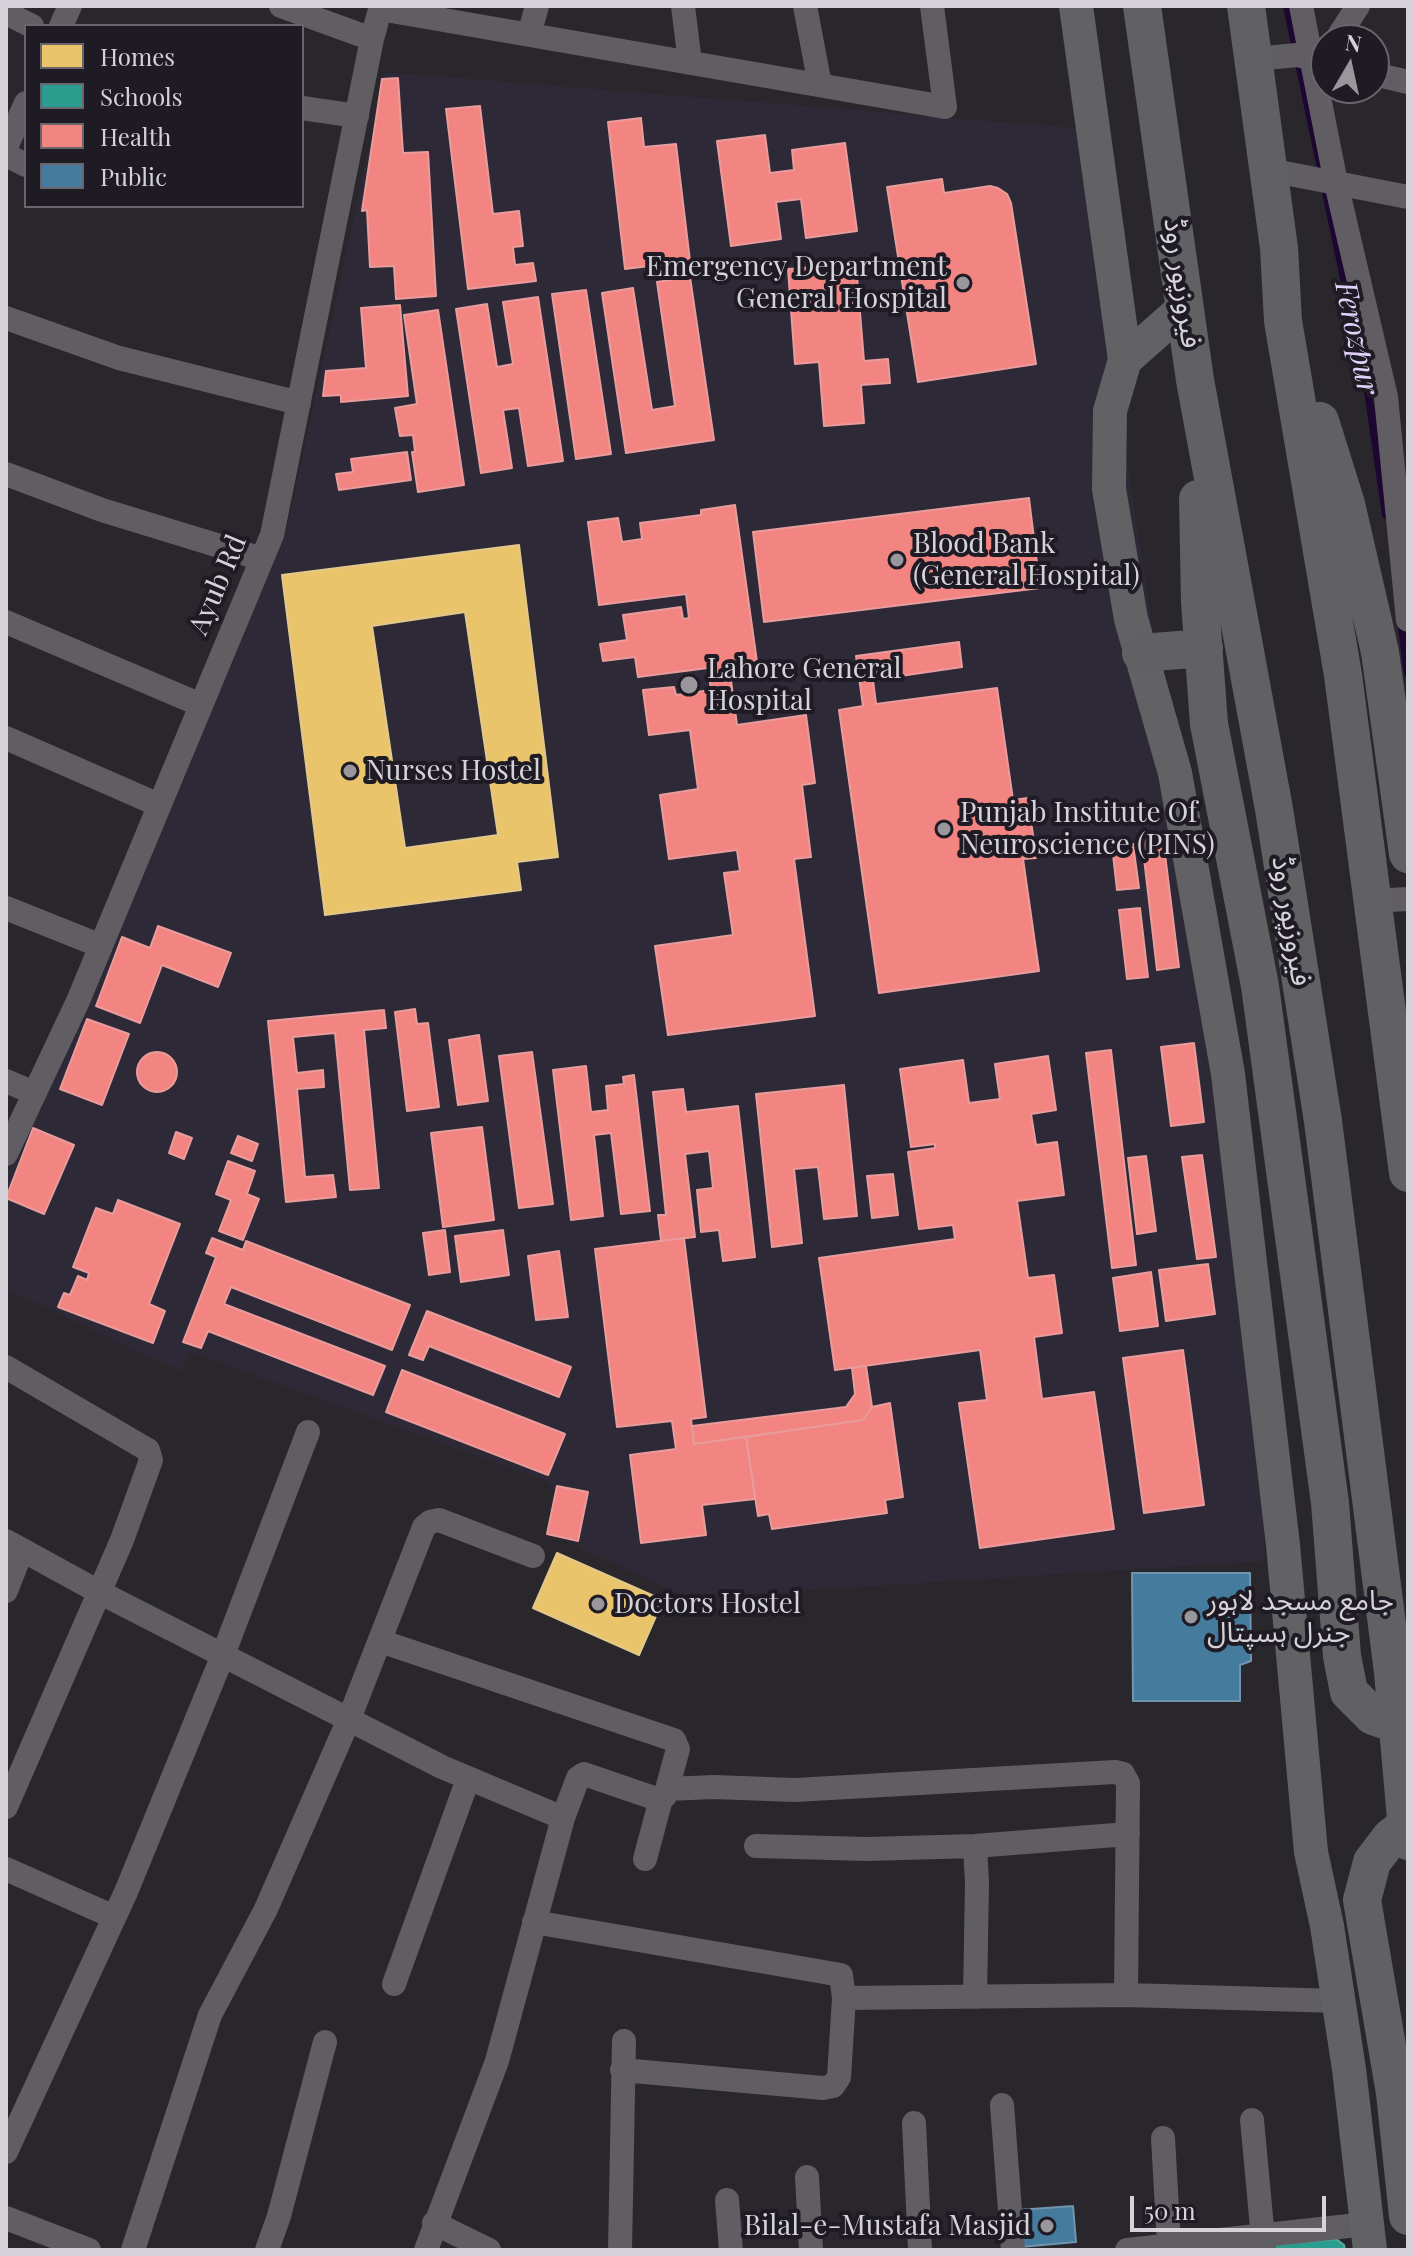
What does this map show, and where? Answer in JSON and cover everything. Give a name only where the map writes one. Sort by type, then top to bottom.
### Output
[{"type":"main road","name":"فیروزپور روڈ","points":[[1142,6],[1195,380],[1274,809],[1323,1121],[1393,1672],[1408,1841]]},
{"type":"main road","points":[[1246,6],[1279,248],[1283,321],[1343,675],[1370,901],[1408,1173]]},
{"type":"main road","points":[[1283,321],[1307,380],[1346,504],[1380,652],[1408,854]]},
{"type":"main road","points":[[1195,380],[1209,724],[1260,986],[1330,1503],[1342,1656],[1349,1692],[1373,1716],[1408,1728]]},
{"type":"main road","points":[[1141,653],[1204,648]]},
{"type":"main road","points":[[1408,1824],[1391,1837],[1372,1862],[1362,1900],[1395,2093],[1408,2216]]},
{"type":"street","points":[[281,6],[372,39]]},
{"type":"street","points":[[529,35],[537,6]]},
{"type":"street","points":[[683,6],[690,63]]},
{"type":"street","points":[[805,6],[820,85]]},
{"type":"street","points":[[380,8],[945,107],[932,6]]},
{"type":"street","points":[[1076,6],[1125,360],[1110,411],[1109,489],[1131,619],[1175,773],[1228,1074],[1283,1545],[1311,1852],[1339,2001],[1369,2237],[1169,2245],[1127,2250]]},
{"type":"street","points":[[1301,6],[1310,30]]},
{"type":"street","points":[[1346,24],[1358,6]]},
{"type":"street","name":"Ayub Rd","points":[[6,1154],[78,1001],[272,535],[380,8]]},
{"type":"street","points":[[6,13],[28,24]]},
{"type":"street","points":[[1255,59],[1297,55],[1310,57]]},
{"type":"street","points":[[1326,104],[1336,183],[1397,400],[1408,620]]},
{"type":"street","points":[[6,147],[24,107]]},
{"type":"street","points":[[304,108],[357,116]]},
{"type":"street","points":[[6,155],[24,164]]},
{"type":"street","points":[[1269,170],[1408,197]]},
{"type":"street","points":[[1125,360],[1186,306]]},
{"type":"street","points":[[6,318],[119,358],[299,403]]},
{"type":"street","points":[[6,474],[102,510],[262,559]]},
{"type":"street","points":[[6,622],[201,705]]},
{"type":"street","points":[[6,738],[159,805]]},
{"type":"street","points":[[1370,901],[1408,899]]},
{"type":"street","points":[[6,908],[101,946]]},
{"type":"street","points":[[6,1081],[34,1093]]},
{"type":"street","points":[[6,1367],[151,1454],[122,1540],[9,1794]]},
{"type":"street","points":[[6,2152],[114,1917],[223,1655],[308,1432]]},
{"type":"street","points":[[133,2250],[210,2015],[266,1909],[349,1719],[424,1527],[439,1520],[533,1556]]},
{"type":"street","points":[[6,1591],[14,1545],[99,1592],[468,1779],[563,1818]]},
{"type":"street","points":[[380,1641],[674,1740],[678,1749],[645,1859]]},
{"type":"street","points":[[426,2250],[497,2061],[563,1818],[578,1778],[584,1774],[664,1794],[714,1787],[795,1790],[1123,1774],[1128,1783],[1126,1995]]},
{"type":"street","points":[[394,1984],[468,1779]]},
{"type":"street","points":[[756,1846],[867,1849],[975,1846],[1128,1834]]},
{"type":"street","points":[[975,1846],[975,1997]]},
{"type":"street","points":[[6,1869],[114,1917]]},
{"type":"street","points":[[534,1922],[836,1973],[842,1979],[844,1998],[839,2077],[833,2086],[823,2088],[622,2070]]},
{"type":"street","points":[[844,1998],[1126,1995],[1339,2001]]},
{"type":"street","points":[[620,2250],[624,2041]]},
{"type":"street","points":[[267,2250],[279,2216],[325,2042]]},
{"type":"street","points":[[1002,2105],[1013,2250]]},
{"type":"street","points":[[1252,2120],[1263,2243]]},
{"type":"street","points":[[914,2123],[920,2250]]},
{"type":"street","points":[[1163,2138],[1169,2245]]},
{"type":"street","points":[[807,2177],[811,2250]]},
{"type":"street","points":[[727,2200],[731,2250]]},
{"type":"street","points":[[6,2218],[89,2250]]},
{"type":"street","points":[[434,2223],[489,2250]]},
{"type":"shaded area","name":"Lahore General Hospital","points":[[385,72],[1077,128],[1186,851],[1264,1451],[1264,1561],[690,1598],[579,1548],[549,1482],[190,1352],[180,1371],[6,1289],[6,1175],[289,519]]},
{"type":"building: Homes","name":"Nurses Hostel","points":[[519,545],[558,857],[517,862],[521,890],[325,915],[282,575]],"holes":[[[465,612],[498,835],[405,848],[372,626]]]},
{"type":"building: Homes","name":"Doctors Hostel","points":[[557,1553],[663,1600],[639,1655],[533,1608]]},
{"type":"building: Schools","points":[[1336,2239],[1345,2250],[1274,2250],[1273,2245]]},
{"type":"building: Health","points":[[398,78],[403,153],[428,152],[436,296],[396,299],[394,266],[370,267],[367,210],[362,211],[382,79]]},
{"type":"building: Health","points":[[480,106],[493,214],[519,211],[523,246],[513,247],[515,265],[533,263],[536,281],[468,289],[446,109]]},
{"type":"building: Health","points":[[641,118],[644,147],[676,144],[690,261],[625,269],[608,122]]},
{"type":"building: Health","points":[[765,135],[770,173],[794,170],[792,150],[845,143],[857,231],[806,238],[801,199],[776,202],[781,239],[731,246],[717,141]]},
{"type":"building: Health","name":"Emergency Department General Hospital","points":[[942,179],[944,193],[990,186],[1007,194],[1011,203],[1036,364],[918,382],[887,187]]},
{"type":"building: Health","points":[[856,264],[864,361],[888,359],[890,383],[861,385],[864,423],[824,426],[819,362],[795,364],[788,269]]},
{"type":"building: Health","points":[[690,277],[714,440],[626,453],[602,293],[633,288],[652,410],[675,406],[657,282]]},
{"type":"building: Health","points":[[586,290],[611,454],[576,459],[552,294]]},
{"type":"building: Health","points":[[538,297],[563,461],[528,466],[519,408],[503,410],[512,468],[481,473],[456,309],[487,304],[497,367],[513,364],[503,302]]},
{"type":"building: Health","points":[[400,305],[408,396],[341,402],[341,395],[323,396],[326,371],[366,368],[361,308]]},
{"type":"building: Health","points":[[438,310],[464,485],[418,492],[412,452],[415,452],[413,435],[400,436],[395,408],[417,404],[404,315]]},
{"type":"building: Health","points":[[407,452],[411,480],[339,490],[336,474],[353,472],[351,459]]},
{"type":"building: Health","name":"Blood Bank (General Hospital)","points":[[1029,498],[1040,588],[764,622],[753,532]]},
{"type":"building: Health","points":[[735,505],[757,662],[729,666],[737,725],[806,715],[815,783],[802,785],[811,857],[794,859],[815,1016],[668,1035],[655,946],[733,935],[724,873],[740,871],[737,850],[669,859],[660,795],[698,789],[690,730],[649,735],[643,690],[674,687],[676,695],[711,690],[708,668],[638,677],[635,657],[603,661],[600,644],[627,640],[623,615],[681,607],[683,619],[689,618],[686,594],[599,605],[588,522],[618,518],[622,542],[642,539],[640,523],[701,515],[701,510]]},
{"type":"building: Health","name":"Punjab Institute Of Neuroscience (PINS)","points":[[959,642],[962,667],[873,680],[876,704],[997,688],[1013,800],[1028,798],[1036,858],[1023,859],[1039,971],[879,993],[839,710],[863,706],[856,656]]},
{"type":"building: Health","points":[[1163,838],[1179,967],[1157,970],[1142,841]]},
{"type":"building: Health","points":[[1133,844],[1139,888],[1117,890],[1112,846]]},
{"type":"building: Health","points":[[1140,908],[1148,977],[1127,979],[1119,910]]},
{"type":"building: Health","points":[[158,926],[231,953],[218,987],[162,965],[140,1023],[96,1006],[122,937],[150,948]]},
{"type":"building: Health","points":[[415,1009],[417,1024],[428,1023],[439,1107],[407,1111],[395,1012]]},
{"type":"building: Health","points":[[384,1010],[386,1028],[364,1030],[379,1188],[350,1190],[335,1033],[293,1037],[297,1073],[323,1070],[324,1087],[297,1089],[305,1177],[333,1175],[336,1197],[286,1202],[268,1021]]},
{"type":"building: Health","points":[[87,1019],[129,1034],[102,1105],[60,1089]]},
{"type":"building: Health","points":[[479,1035],[488,1101],[458,1105],[449,1040]]},
{"type":"building: Health","points":[[1194,1043],[1204,1122],[1171,1126],[1161,1047]]},
{"type":"building: Health","points":[[1111,1050],[1136,1265],[1112,1268],[1086,1053]]},
{"type":"building: Health","points":[[157,1052],[171,1058],[177,1072],[171,1086],[157,1092],[143,1086],[137,1072],[143,1058]]},
{"type":"building: Health","points":[[532,1052],[553,1204],[519,1208],[499,1056]]},
{"type":"building: Health","points":[[1048,1056],[1056,1110],[1031,1114],[1036,1145],[1057,1142],[1064,1195],[1017,1201],[1028,1278],[1054,1275],[1062,1333],[1034,1337],[1042,1399],[1094,1392],[1114,1529],[980,1548],[959,1403],[987,1400],[980,1350],[835,1370],[819,1258],[955,1239],[953,1225],[919,1229],[908,1152],[935,1148],[935,1144],[911,1147],[900,1069],[963,1060],[969,1103],[1000,1099],[995,1064]]},
{"type":"building: Health","points":[[586,1066],[591,1112],[608,1110],[606,1086],[624,1084],[623,1077],[634,1075],[650,1211],[621,1214],[611,1133],[594,1135],[603,1216],[571,1220],[553,1070]]},
{"type":"building: Health","points":[[844,1085],[857,1216],[824,1219],[818,1167],[794,1169],[802,1243],[772,1247],[756,1094]]},
{"type":"building: Health","points":[[683,1089],[686,1112],[738,1106],[755,1257],[723,1261],[719,1230],[701,1232],[697,1190],[713,1188],[709,1151],[685,1154],[695,1237],[661,1241],[658,1215],[666,1215],[653,1092]]},
{"type":"building: Health","points":[[482,1127],[494,1220],[443,1227],[431,1133]]},
{"type":"building: Health","points":[[33,1128],[74,1145],[44,1214],[6,1198]]},
{"type":"building: Health","points":[[176,1132],[192,1138],[184,1159],[169,1153]]},
{"type":"building: Health","points":[[238,1136],[258,1144],[252,1161],[231,1153]]},
{"type":"building: Health","points":[[1202,1155],[1216,1257],[1197,1259],[1182,1157]]},
{"type":"building: Health","points":[[1146,1156],[1156,1231],[1137,1234],[1128,1158]]},
{"type":"building: Health","points":[[228,1161],[255,1171],[247,1194],[259,1199],[243,1240],[219,1231],[231,1200],[216,1194]]},
{"type":"building: Health","points":[[893,1174],[898,1215],[872,1218],[867,1176]]},
{"type":"building: Health","points":[[118,1200],[180,1224],[149,1304],[165,1311],[153,1343],[58,1307],[64,1293],[70,1295],[78,1276],[87,1280],[89,1273],[73,1267],[96,1208],[113,1214]]},
{"type":"building: Health","points":[[445,1230],[450,1272],[429,1275],[423,1233]]},
{"type":"building: Health","points":[[503,1230],[509,1275],[461,1282],[455,1236]]},
{"type":"building: Health","points":[[212,1238],[243,1250],[246,1241],[410,1305],[392,1350],[231,1287],[224,1304],[385,1366],[373,1395],[208,1331],[201,1348],[183,1342],[216,1257],[206,1253]]},
{"type":"building: Health","points":[[684,1238],[706,1417],[691,1419],[694,1444],[746,1437],[755,1499],[702,1505],[706,1535],[641,1543],[630,1455],[676,1449],[672,1421],[617,1427],[595,1249]]},
{"type":"building: Health","points":[[559,1251],[568,1317],[536,1320],[528,1256]]},
{"type":"building: Health","points":[[1208,1264],[1215,1314],[1166,1321],[1159,1270]]},
{"type":"building: Health","points":[[1151,1272],[1158,1326],[1120,1331],[1113,1278]]},
{"type":"building: Health","points":[[427,1311],[571,1367],[559,1397],[429,1346],[423,1360],[409,1355]]},
{"type":"building: Health","points":[[1183,1350],[1204,1505],[1144,1513],[1123,1358]]},
{"type":"building: Health","points":[[866,1366],[872,1407],[863,1420],[694,1444],[692,1426],[846,1407],[855,1394],[852,1368]]},
{"type":"building: Health","points":[[402,1370],[565,1434],[548,1475],[386,1412]]},
{"type":"building: Health","points":[[890,1403],[903,1497],[885,1500],[887,1513],[772,1529],[769,1514],[758,1516],[746,1437],[863,1420],[872,1407]]},
{"type":"building: Health","points":[[557,1486],[588,1492],[578,1541],[547,1534]]},
{"type":"building: Public","name":"جامع مسجد لاہور جنرل ہسپتال","points":[[1132,1573],[1250,1573],[1251,1661],[1240,1665],[1240,1701],[1133,1701]]},
{"type":"building: Public","name":"Bilal-e-Mustafa Masjid","points":[[1073,2206],[1076,2242],[1021,2247],[1018,2210]]},
{"type":"waterway","name":"Ferozpur","points":[[1287,6],[1369,398],[1386,515]]},
{"type":"waterway","name":"Ferozpur","points":[[1401,620],[1408,674]]},
{"type":"place","name":"Emergency Department General Hospital","points":[[963,283]]},
{"type":"place","name":"Blood Bank (General Hospital)","points":[[897,560]]},
{"type":"place","name":"Lahore General Hospital","points":[[689,685]]},
{"type":"place","name":"Nurses Hostel","points":[[350,771]]},
{"type":"place","name":"Punjab Institute Of Neuroscience (PINS)","points":[[944,829]]},
{"type":"place","name":"Doctors Hostel","points":[[598,1604]]},
{"type":"place","name":"جامع مسجد لاہور جنرل ہسپتال","points":[[1191,1617]]},
{"type":"place","name":"Bilal-e-Mustafa Masjid","points":[[1047,2226]]}]
